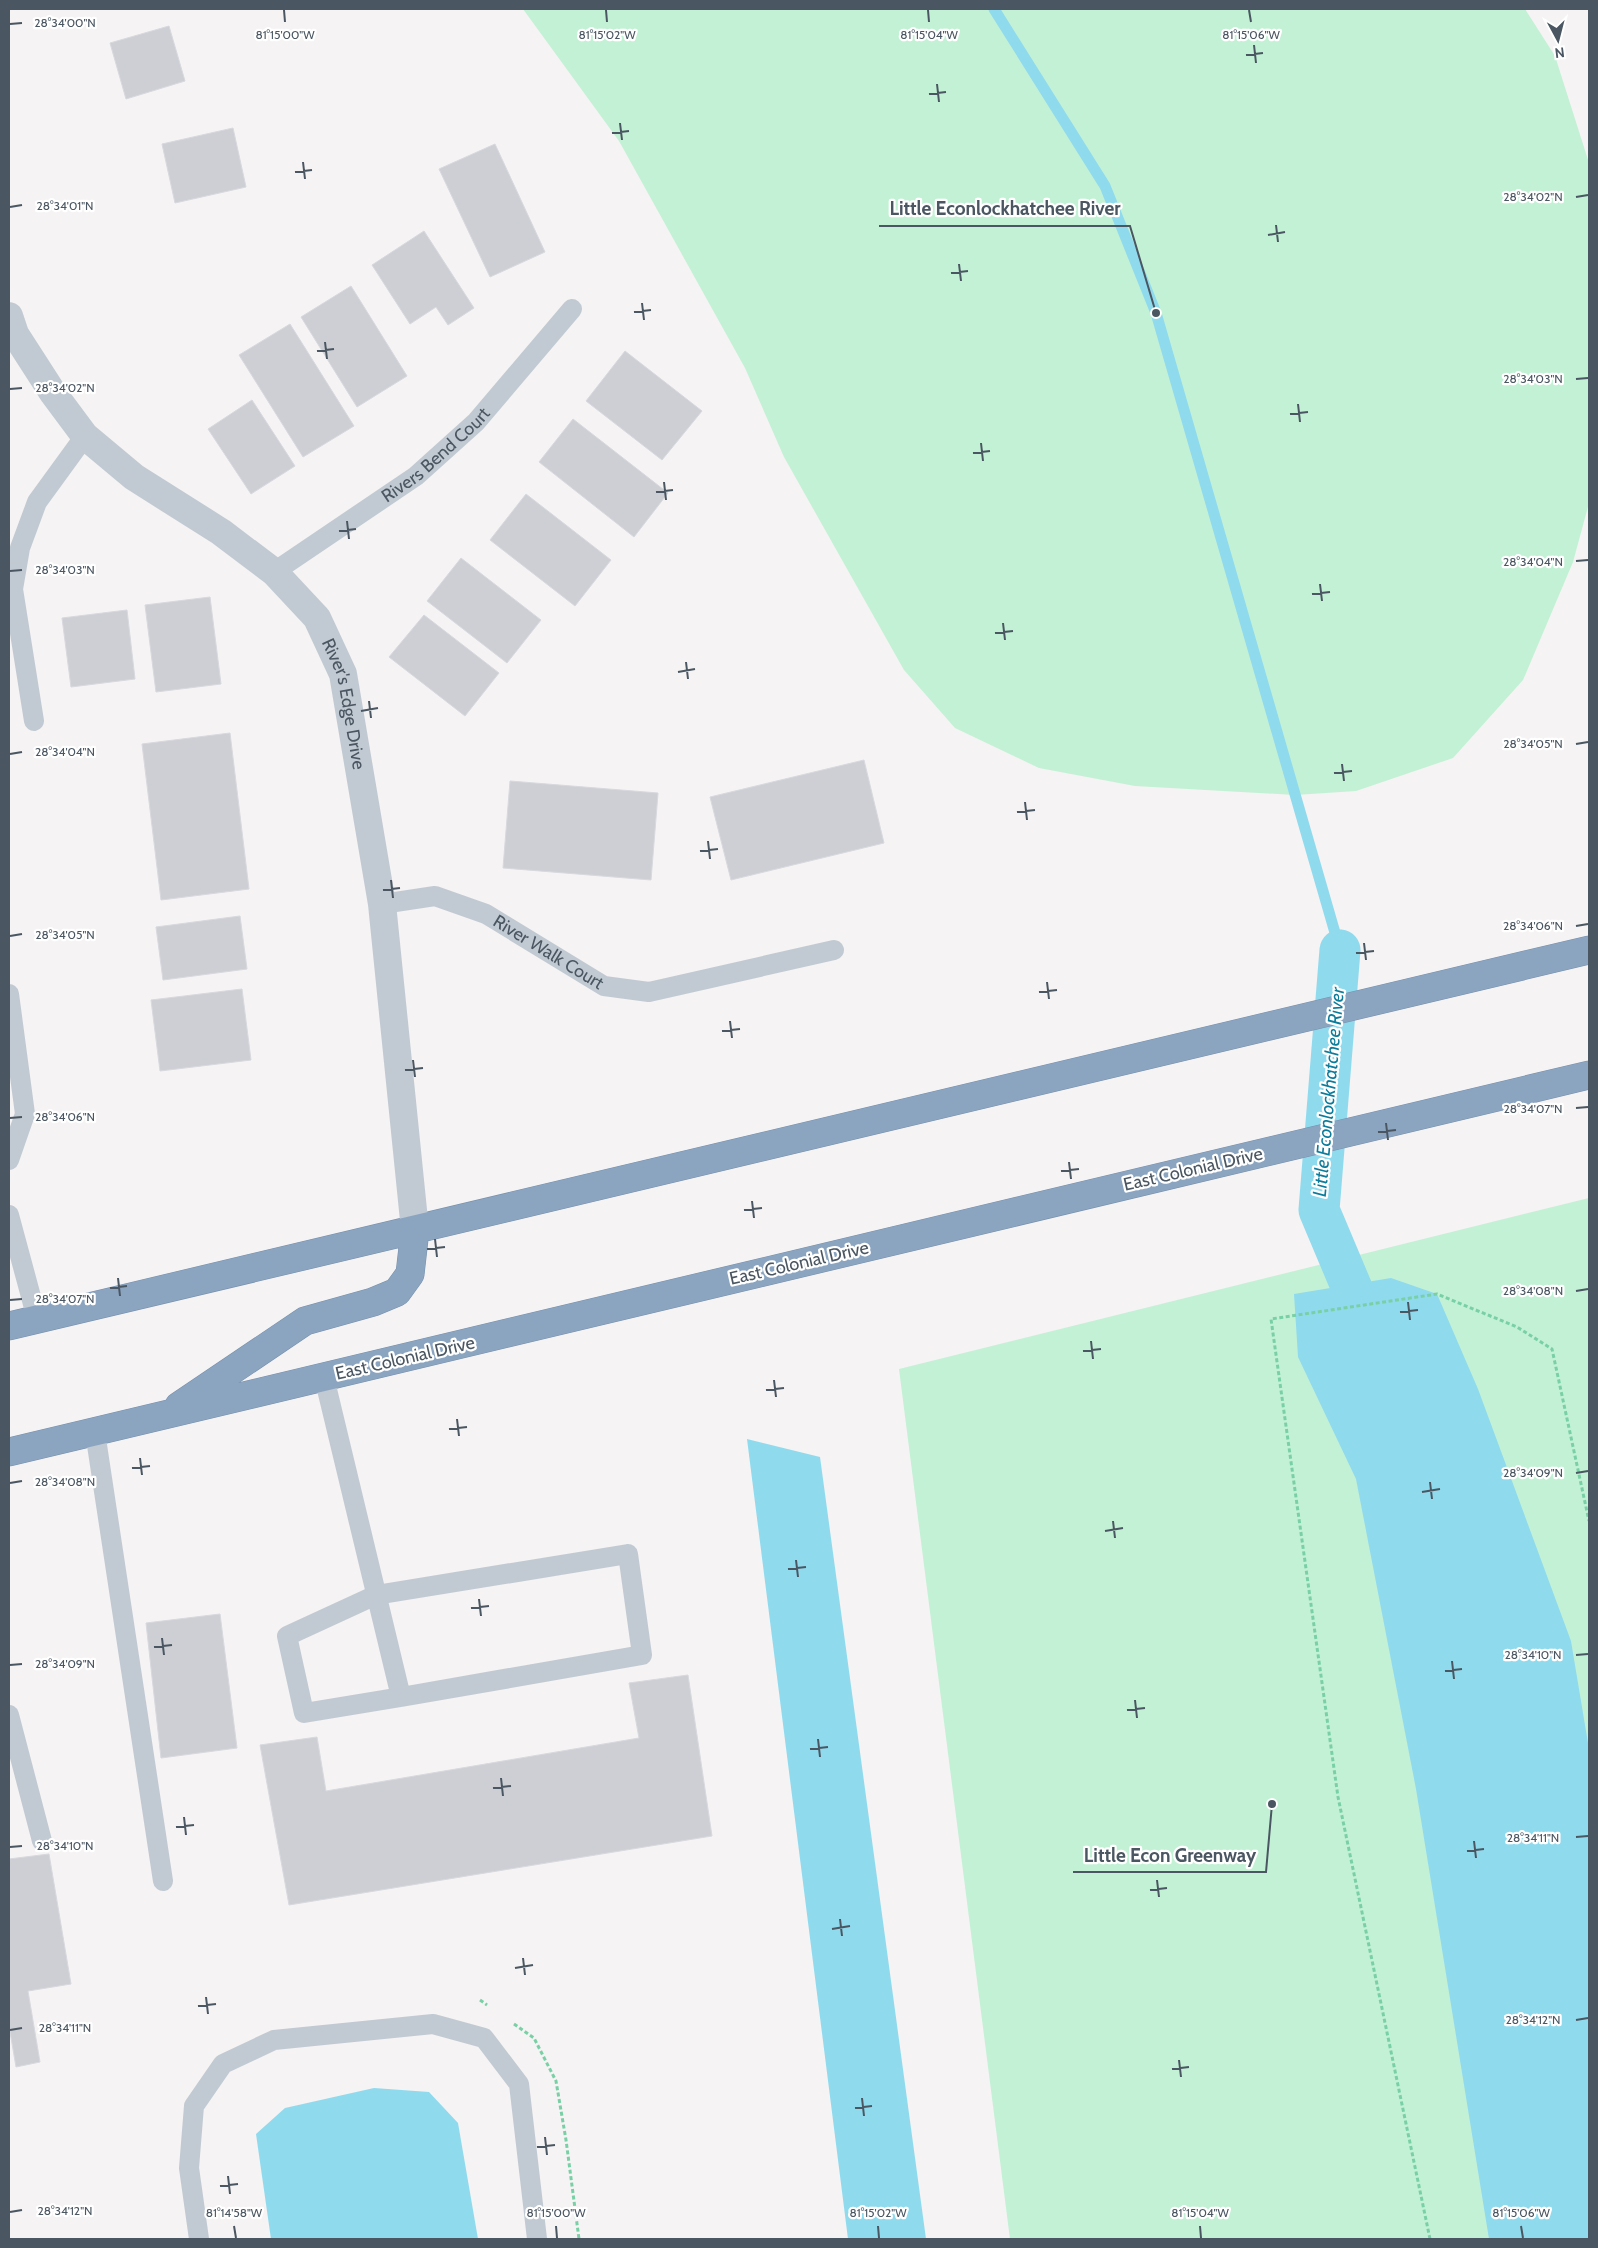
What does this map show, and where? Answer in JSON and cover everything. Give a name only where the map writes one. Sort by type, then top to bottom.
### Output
[{"type":"highway","points":[[9,1326],[1589,950]]},
{"type":"highway","name":"East Colonial Drive","points":[[9,1452],[1589,1074]]},
{"type":"highway","points":[[163,1416],[305,1321],[373,1302],[397,1292],[410,1274],[415,1230]]},
{"type":"street","name":"River's Edge Drive","points":[[9,316],[15,334],[53,393],[85,436],[134,477],[221,532],[274,572],[317,618],[343,674],[382,904],[415,1230]]},
{"type":"lane","name":"Rivers Bend Court","points":[[274,572],[416,476],[476,422],[572,309]]},
{"type":"lane","points":[[34,721],[13,589],[19,557],[37,502],[85,436]]},
{"type":"lane","name":"River Walk Court","points":[[382,904],[435,896],[486,914],[604,986],[650,992],[834,950]]},
{"type":"lane","points":[[9,994],[26,1114],[9,1160]]},
{"type":"lane","points":[[9,1215],[37,1319]]},
{"type":"lane","points":[[324,1377],[401,1697]]},
{"type":"lane","points":[[95,1432],[163,1881]]},
{"type":"lane","points":[[628,1554],[642,1655],[401,1697],[304,1713],[287,1636],[376,1595],[628,1554]]},
{"type":"lane","points":[[9,1715],[42,1840]]},
{"type":"lane","points":[[199,2239],[189,2168],[194,2106],[223,2064],[274,2040],[433,2024],[484,2038],[519,2084],[537,2239]]},
{"type":"path","points":[[1430,2239],[1338,1797],[1271,1320],[1437,1294],[1517,1327],[1552,1348],[1589,1521]]},
{"type":"green space","points":[[523,9],[1525,9],[1555,56],[1589,163],[1589,503],[1573,562],[1523,680],[1453,758],[1356,791],[1295,795],[1135,786],[1039,768],[955,728],[904,670],[784,457],[745,368],[619,141]]},
{"type":"green space","points":[[1589,1198],[1589,2239],[1010,2239],[899,1369]]},
{"type":"water","points":[[1391,1278],[1437,1294],[1478,1389],[1571,1641],[1589,1749],[1589,2239],[1489,2239],[1416,1789],[1356,1479],[1298,1357],[1294,1294]]},
{"type":"water","points":[[747,1439],[820,1457],[926,2239],[848,2239]]},
{"type":"water","points":[[374,2088],[429,2092],[458,2123],[478,2239],[271,2239],[256,2134],[285,2108]]},
{"type":"building","points":[[169,26],[185,81],[126,99],[110,43]]},
{"type":"building","points":[[233,128],[246,187],[175,203],[162,144]]},
{"type":"building","points":[[495,144],[545,252],[490,277],[439,169]]},
{"type":"building","points":[[424,231],[474,308],[448,325],[436,307],[410,324],[372,265]]},
{"type":"building","points":[[351,286],[407,376],[357,407],[301,317]]},
{"type":"building","points":[[290,324],[354,426],[303,457],[239,355]]},
{"type":"building","points":[[625,351],[702,411],[662,460],[586,401]]},
{"type":"building","points":[[252,400],[295,466],[251,494],[208,429]]},
{"type":"building","points":[[573,419],[668,493],[634,537],[539,462]]},
{"type":"building","points":[[526,494],[611,560],[575,606],[490,540]]},
{"type":"building","points":[[461,558],[541,620],[507,663],[427,601]]},
{"type":"building","points":[[210,597],[221,684],[156,692],[145,605]]},
{"type":"building","points":[[127,610],[135,679],[71,687],[62,618]]},
{"type":"building","points":[[424,615],[499,673],[465,716],[389,657]]},
{"type":"building","points":[[230,733],[249,889],[161,900],[142,744]]},
{"type":"building","points":[[864,760],[884,843],[731,880],[710,797]]},
{"type":"building","points":[[510,781],[658,793],[651,880],[503,868]]},
{"type":"building","points":[[240,916],[247,969],[163,980],[156,927]]},
{"type":"building","points":[[242,989],[251,1060],[160,1071],[151,1000]]},
{"type":"building","points":[[220,1614],[237,1748],[161,1758],[146,1623]]},
{"type":"building","points":[[688,1675],[712,1836],[289,1905],[260,1745],[317,1737],[326,1791],[639,1738],[629,1683]]},
{"type":"building","points":[[49,1854],[71,1984],[28,1991],[40,2062],[16,2067],[9,2026],[9,1859]]},
{"type":"waterway","name":"Little Econlockhatchee River","points":[[994,9],[1105,186],[1156,313],[1340,950]]},
{"type":"waterway","name":"Little Econlockhatchee River","points":[[1340,950],[1319,1210],[1372,1336]]},
{"type":"place","name":"Little Econlockhatchee River","points":[[1156,313]]},
{"type":"place","name":"Little Econ Greenway","points":[[1272,1804]]}]
